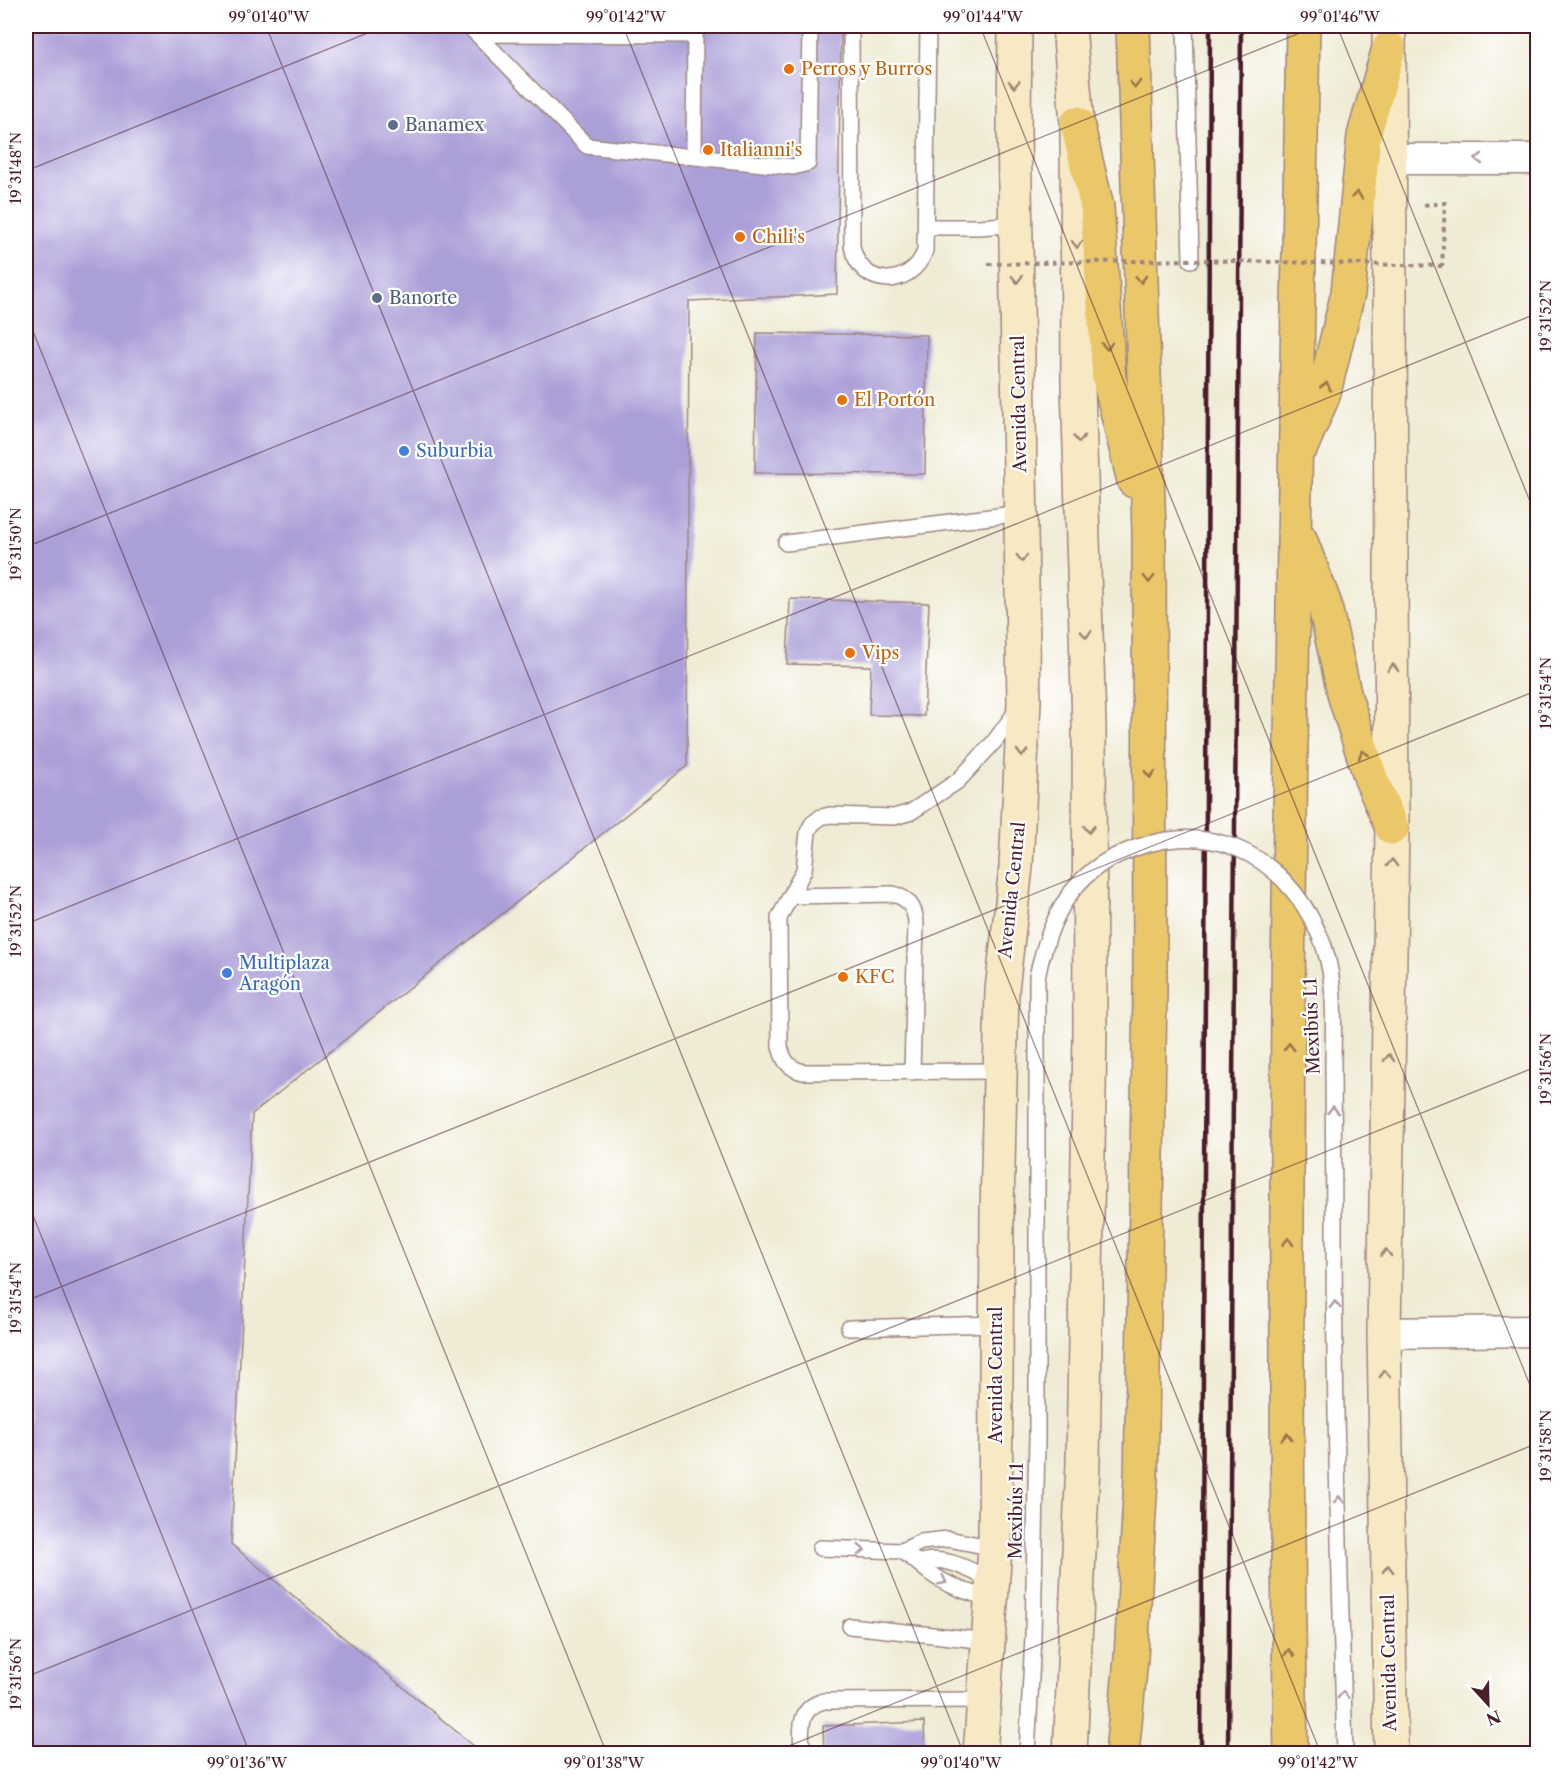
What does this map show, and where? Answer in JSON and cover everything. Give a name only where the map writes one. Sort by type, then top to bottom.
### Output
[{"type":"highway","points":[[1122,1754],[1131,1658],[1142,1466],[1150,993],[1149,533],[1133,26]]},
{"type":"highway","points":[[1291,1754],[1287,1513],[1293,520],[1303,26]]},
{"type":"highway","points":[[1296,460],[1323,396],[1348,293],[1364,136],[1389,37]]},
{"type":"highway","points":[[1077,123],[1097,207],[1109,378],[1125,449],[1149,533]]},
{"type":"highway","points":[[1293,520],[1324,602],[1345,697],[1371,779],[1392,828]]},
{"type":"main road","name":"Avenida Central","points":[[980,1754],[995,1548],[996,1324],[1002,990],[1021,802],[1024,702],[1014,129],[1015,26]]},
{"type":"main road","points":[[1069,26],[1077,123],[1078,386],[1089,723],[1090,1032],[1083,1463],[1070,1754]]},
{"type":"main road","name":"Avenida Central","points":[[1389,37],[1392,828],[1384,1333],[1391,1754]]},
{"type":"street","points":[[1391,159],[1538,159]]},
{"type":"street","points":[[1384,1333],[1538,1331]]},
{"type":"lane","points":[[474,30],[587,146],[792,167],[808,163],[810,26]]},
{"type":"lane","points":[[851,26],[853,253],[865,272],[873,278],[885,280],[901,276],[921,260],[926,226],[928,26]]},
{"type":"lane","points":[[1185,26],[1191,260]]},
{"type":"lane","points":[[474,30],[695,30],[694,156]]},
{"type":"lane","points":[[926,226],[979,227],[1017,224]]},
{"type":"lane","points":[[786,543],[1021,513]]},
{"type":"lane","points":[[1000,1071],[803,1072],[793,1070],[786,1063],[780,1046],[779,918],[804,870],[806,841],[812,824],[830,814],[894,817],[911,812],[958,782],[994,742],[1024,702]]},
{"type":"lane","name":"Mexibús L1","points":[[1027,1754],[1033,1637],[1037,1440],[1037,977],[1053,920],[1070,892],[1086,876],[1109,859],[1151,841],[1197,838],[1222,843],[1244,851],[1282,877],[1306,907],[1320,936],[1331,980],[1334,1246],[1345,1754]]},
{"type":"lane","points":[[792,896],[893,894],[910,903],[915,912],[916,922],[912,1072]]},
{"type":"lane","points":[[849,1328],[996,1324]]},
{"type":"lane","points":[[820,1548],[902,1551],[921,1542],[948,1539],[995,1548]]},
{"type":"lane","points":[[902,1551],[920,1562],[934,1576],[956,1587],[992,1590]]},
{"type":"lane","points":[[920,1562],[950,1561],[992,1590]]},
{"type":"lane","points":[[850,1626],[988,1641]]},
{"type":"lane","points":[[802,1754],[801,1725],[807,1708],[824,1701],[985,1700]]},
{"type":"path","points":[[988,264],[1191,260],[1442,266],[1445,203]]},
{"type":"building","name":"Multiplaza Aragón","points":[[26,26],[841,26],[837,294],[689,301],[687,766],[252,1114],[231,1544],[475,1747],[475,1754],[26,1754]]},
{"type":"building","points":[[757,333],[927,335],[925,474],[755,473]]},
{"type":"building","points":[[790,599],[929,603],[924,716],[869,715],[871,666],[787,664]]},
{"type":"building","points":[[924,1722],[925,1754],[824,1754],[823,1726]]},
{"type":"railway","points":[[1201,1754],[1210,26]]},
{"type":"railway","points":[[1228,1754],[1241,26]]},
{"type":"place","name":"Perros y Burros","points":[[789,69]]},
{"type":"place","name":"Banamex","points":[[393,125]]},
{"type":"place","name":"Italianni's","points":[[708,150]]},
{"type":"place","name":"Chili's","points":[[740,237]]},
{"type":"place","name":"Banorte","points":[[377,298]]},
{"type":"place","name":"El Portón","points":[[842,400]]},
{"type":"place","name":"Suburbia","points":[[404,451]]},
{"type":"place","name":"Vips","points":[[850,653]]},
{"type":"place","name":"Multiplaza Aragón","points":[[227,973]]},
{"type":"place","name":"KFC","points":[[843,977]]}]
